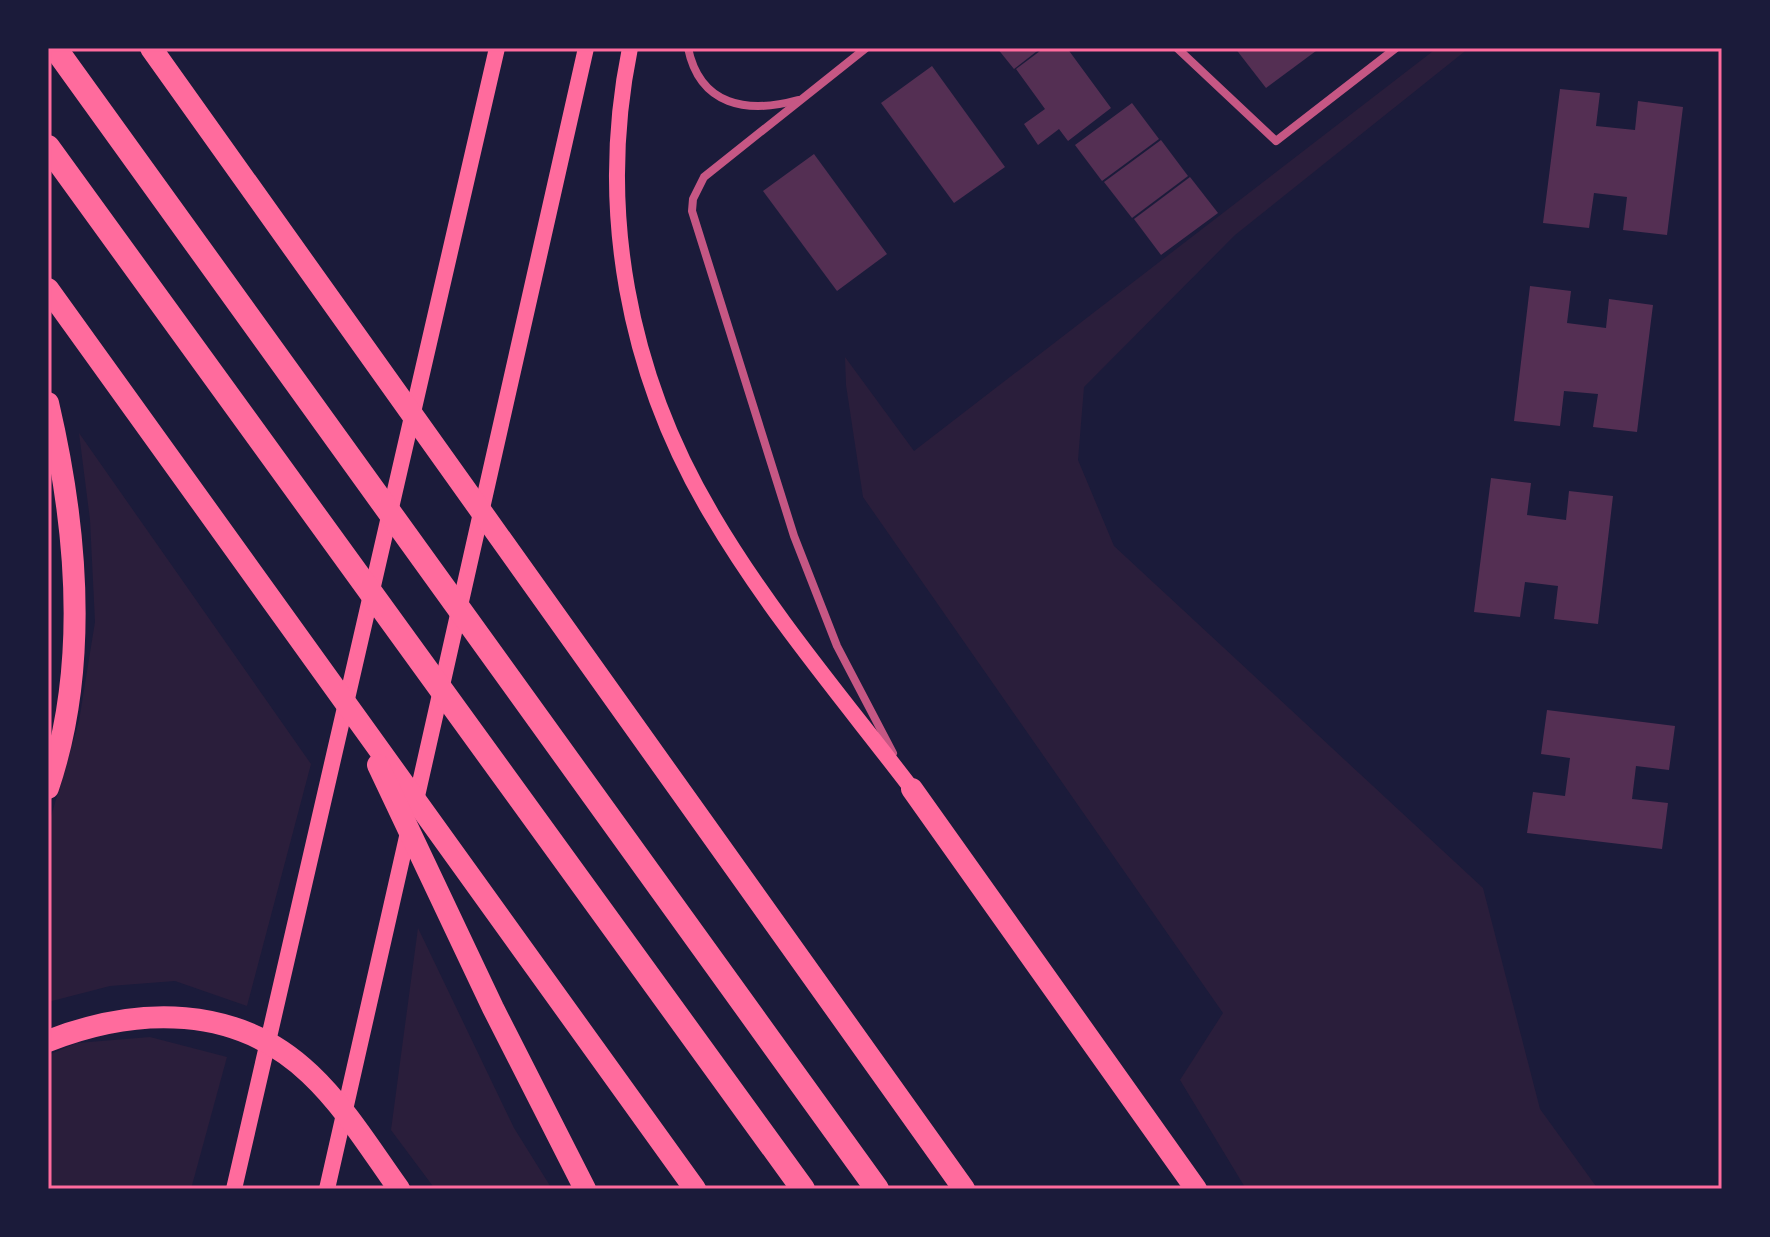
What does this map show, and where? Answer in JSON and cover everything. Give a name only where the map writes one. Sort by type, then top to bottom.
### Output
[{"type":"highway","points":[[55,48],[877,1189]]},
{"type":"highway","points":[[151,48],[964,1189]]},
{"type":"highway","points":[[48,147],[803,1189]]},
{"type":"highway","points":[[48,289],[695,1189]]},
{"type":"highway","points":[[48,403],[68,517],[74,632],[68,703],[48,788]]},
{"type":"highway","points":[[353,713],[493,1008],[585,1189]]},
{"type":"highway","points":[[912,789],[1196,1189]]},
{"type":"highway","points":[[48,1041],[89,1026],[145,1016],[201,1018],[237,1027],[275,1046],[311,1075],[399,1189]]},
{"type":"main road","points":[[234,1189],[497,48]]},
{"type":"main road","points":[[327,1189],[586,48]]},
{"type":"main road","points":[[630,48],[623,89],[618,160],[619,246],[629,306],[657,399],[677,450],[712,516],[763,591],[912,789]]},
{"type":"street","points":[[688,48],[700,80],[721,98],[754,107],[774,107],[802,98]]},
{"type":"street","points":[[866,48],[704,177],[693,199],[692,211],[799,549],[837,646],[912,789]]},
{"type":"street","points":[[1177,48],[1276,141],[1396,48]]},
{"type":"shaded area","points":[[1437,48],[1469,48],[1235,235],[1084,387],[1078,460],[1114,546],[1483,888],[1540,1109],[1598,1189],[1246,1189],[1180,1080],[1223,1013],[863,497],[846,385],[845,357],[914,451]]},
{"type":"shaded area","points":[[79,433],[311,764],[247,1006],[175,981],[110,986],[48,1002],[48,827],[79,721],[95,622],[90,520]]},
{"type":"shaded area","points":[[418,928],[514,1128],[552,1189],[435,1189],[391,1130]]},
{"type":"shaded area","points":[[150,1037],[227,1057],[191,1189],[48,1189],[48,1055],[77,1043]]},
{"type":"building","points":[[997,48],[1041,48],[1014,69]]},
{"type":"building","points":[[1044,48],[1067,48],[1111,108],[1068,141],[1059,129],[1038,145],[1024,124],[1045,109],[1016,69]]},
{"type":"building","points":[[1235,48],[1320,48],[1266,88]]},
{"type":"building","points":[[932,66],[1005,167],[954,203],[881,103]]},
{"type":"building","points":[[1560,89],[1600,93],[1596,126],[1635,130],[1638,101],[1683,107],[1667,235],[1623,230],[1627,197],[1594,193],[1589,228],[1543,223]]},
{"type":"building","points":[[1132,103],[1159,139],[1102,181],[1075,145]]},
{"type":"building","points":[[1161,140],[1188,176],[1132,218],[1104,182]]},
{"type":"building","points":[[814,154],[887,254],[837,291],[763,191]]},
{"type":"building","points":[[1190,177],[1218,213],[1161,255],[1134,219]]},
{"type":"building","points":[[1530,286],[1571,291],[1567,323],[1606,328],[1609,299],[1653,305],[1637,432],[1593,427],[1598,394],[1564,391],[1560,426],[1514,421]]},
{"type":"building","points":[[1491,478],[1531,483],[1527,515],[1566,520],[1569,491],[1613,496],[1598,624],[1554,619],[1558,586],[1525,582],[1520,617],[1474,612]]},
{"type":"building","points":[[1547,710],[1675,726],[1669,770],[1636,766],[1632,799],[1668,803],[1662,849],[1527,833],[1533,792],[1565,796],[1570,758],[1541,754]]}]
